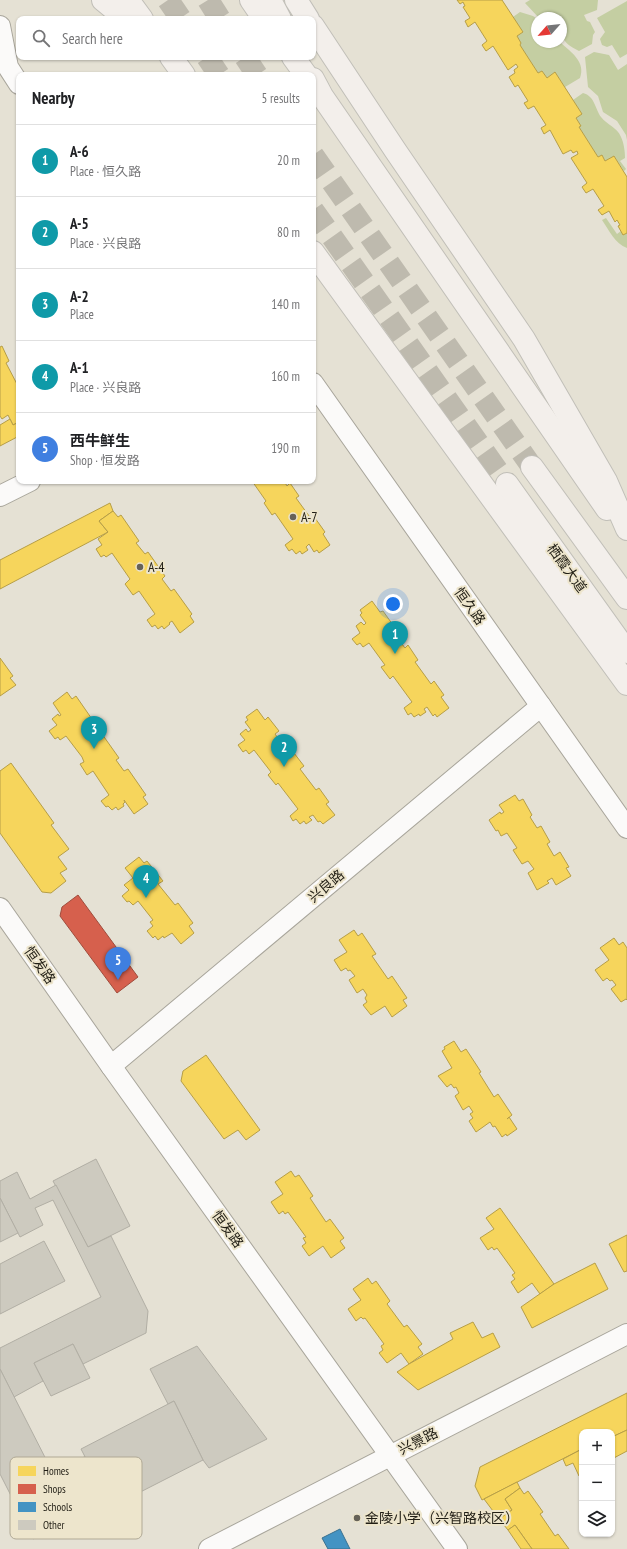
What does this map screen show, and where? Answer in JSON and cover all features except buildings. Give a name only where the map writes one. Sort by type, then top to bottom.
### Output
[{"type":"main road","points":[[102,0],[122,16]]},
{"type":"main road","points":[[128,0],[140,16]]},
{"type":"main road","points":[[251,0],[262,16]]},
{"type":"main road","points":[[270,0],[278,16]]},
{"type":"main road","points":[[296,0],[306,16]]},
{"type":"main road","points":[[316,31],[394,150],[524,339],[606,481],[627,529]]},
{"type":"main road","points":[[173,60],[182,72]]},
{"type":"main road","points":[[295,60],[304,72]]},
{"type":"main road","points":[[303,60],[309,72]]},
{"type":"main road","points":[[316,87],[627,538]]},
{"type":"main road","points":[[316,256],[627,684]]},
{"type":"main road","points":[[532,467],[627,598]]},
{"type":"main road","name":"栖霞大道","points":[[506,484],[627,652]]},
{"type":"street","points":[[0,26],[8,67],[16,79]]},
{"type":"street","name":"恒久路","points":[[316,387],[627,828]]},
{"type":"street","points":[[0,496],[24,484]]},
{"type":"street","name":"兴良路","points":[[111,1066],[542,706]]},
{"type":"street","name":"恒发路","points":[[0,908],[111,1066],[457,1549]]},
{"type":"street","name":"兴景路","points":[[209,1549],[389,1455],[627,1334]]},
{"type":"green space","points":[[530,0],[598,0],[597,10],[584,15],[587,21],[590,22],[595,32],[593,35],[592,44],[579,51],[567,44],[567,12],[533,12],[525,3]]},
{"type":"green space","points":[[627,1],[627,54],[620,58],[612,45],[607,47],[602,45],[600,39],[605,32],[597,18]]},
{"type":"green space","points":[[520,12],[531,15],[531,48],[566,48],[579,62],[581,67],[580,78],[565,87],[555,72],[547,78],[542,71],[538,73],[520,45],[521,43],[517,36],[523,32],[513,17]]},
{"type":"green space","points":[[594,52],[609,55],[618,70],[627,64],[627,140],[626,135],[617,121],[603,112],[598,96],[588,87],[585,57]]},
{"type":"green space","points":[[583,93],[590,97],[601,117],[619,134],[625,150],[625,158],[620,161],[626,169],[624,171],[614,156],[605,161],[602,155],[598,157],[579,127],[581,126],[576,118],[582,114],[573,100]]},
{"type":"green space","points":[[606,218],[617,234],[621,231],[627,233],[627,248],[619,243],[613,236],[602,220]]},
{"type":"tunnel","points":[[168,0],[179,16]]},
{"type":"tunnel","points":[[208,0],[218,16]]},
{"type":"tunnel","points":[[209,60],[217,72]]},
{"type":"tunnel","points":[[247,60],[255,72]]},
{"type":"tunnel","points":[[316,159],[532,467]]},
{"type":"tunnel","points":[[316,214],[507,484]]},
{"type":"place","name":"A-7","points":[[293,517]]},
{"type":"place","name":"A-4","points":[[140,567]]},
{"type":"place","name":"A-6","points":[[395,654]]},
{"type":"place","name":"A-2","points":[[94,749]]},
{"type":"place","name":"A-5","points":[[284,767]]},
{"type":"place","name":"A-1","points":[[146,898]]},
{"type":"place","name":"西牛鲜生","points":[[118,980]]},
{"type":"place","name":"金陵小学（兴智路校区）","points":[[357,1518]]}]
